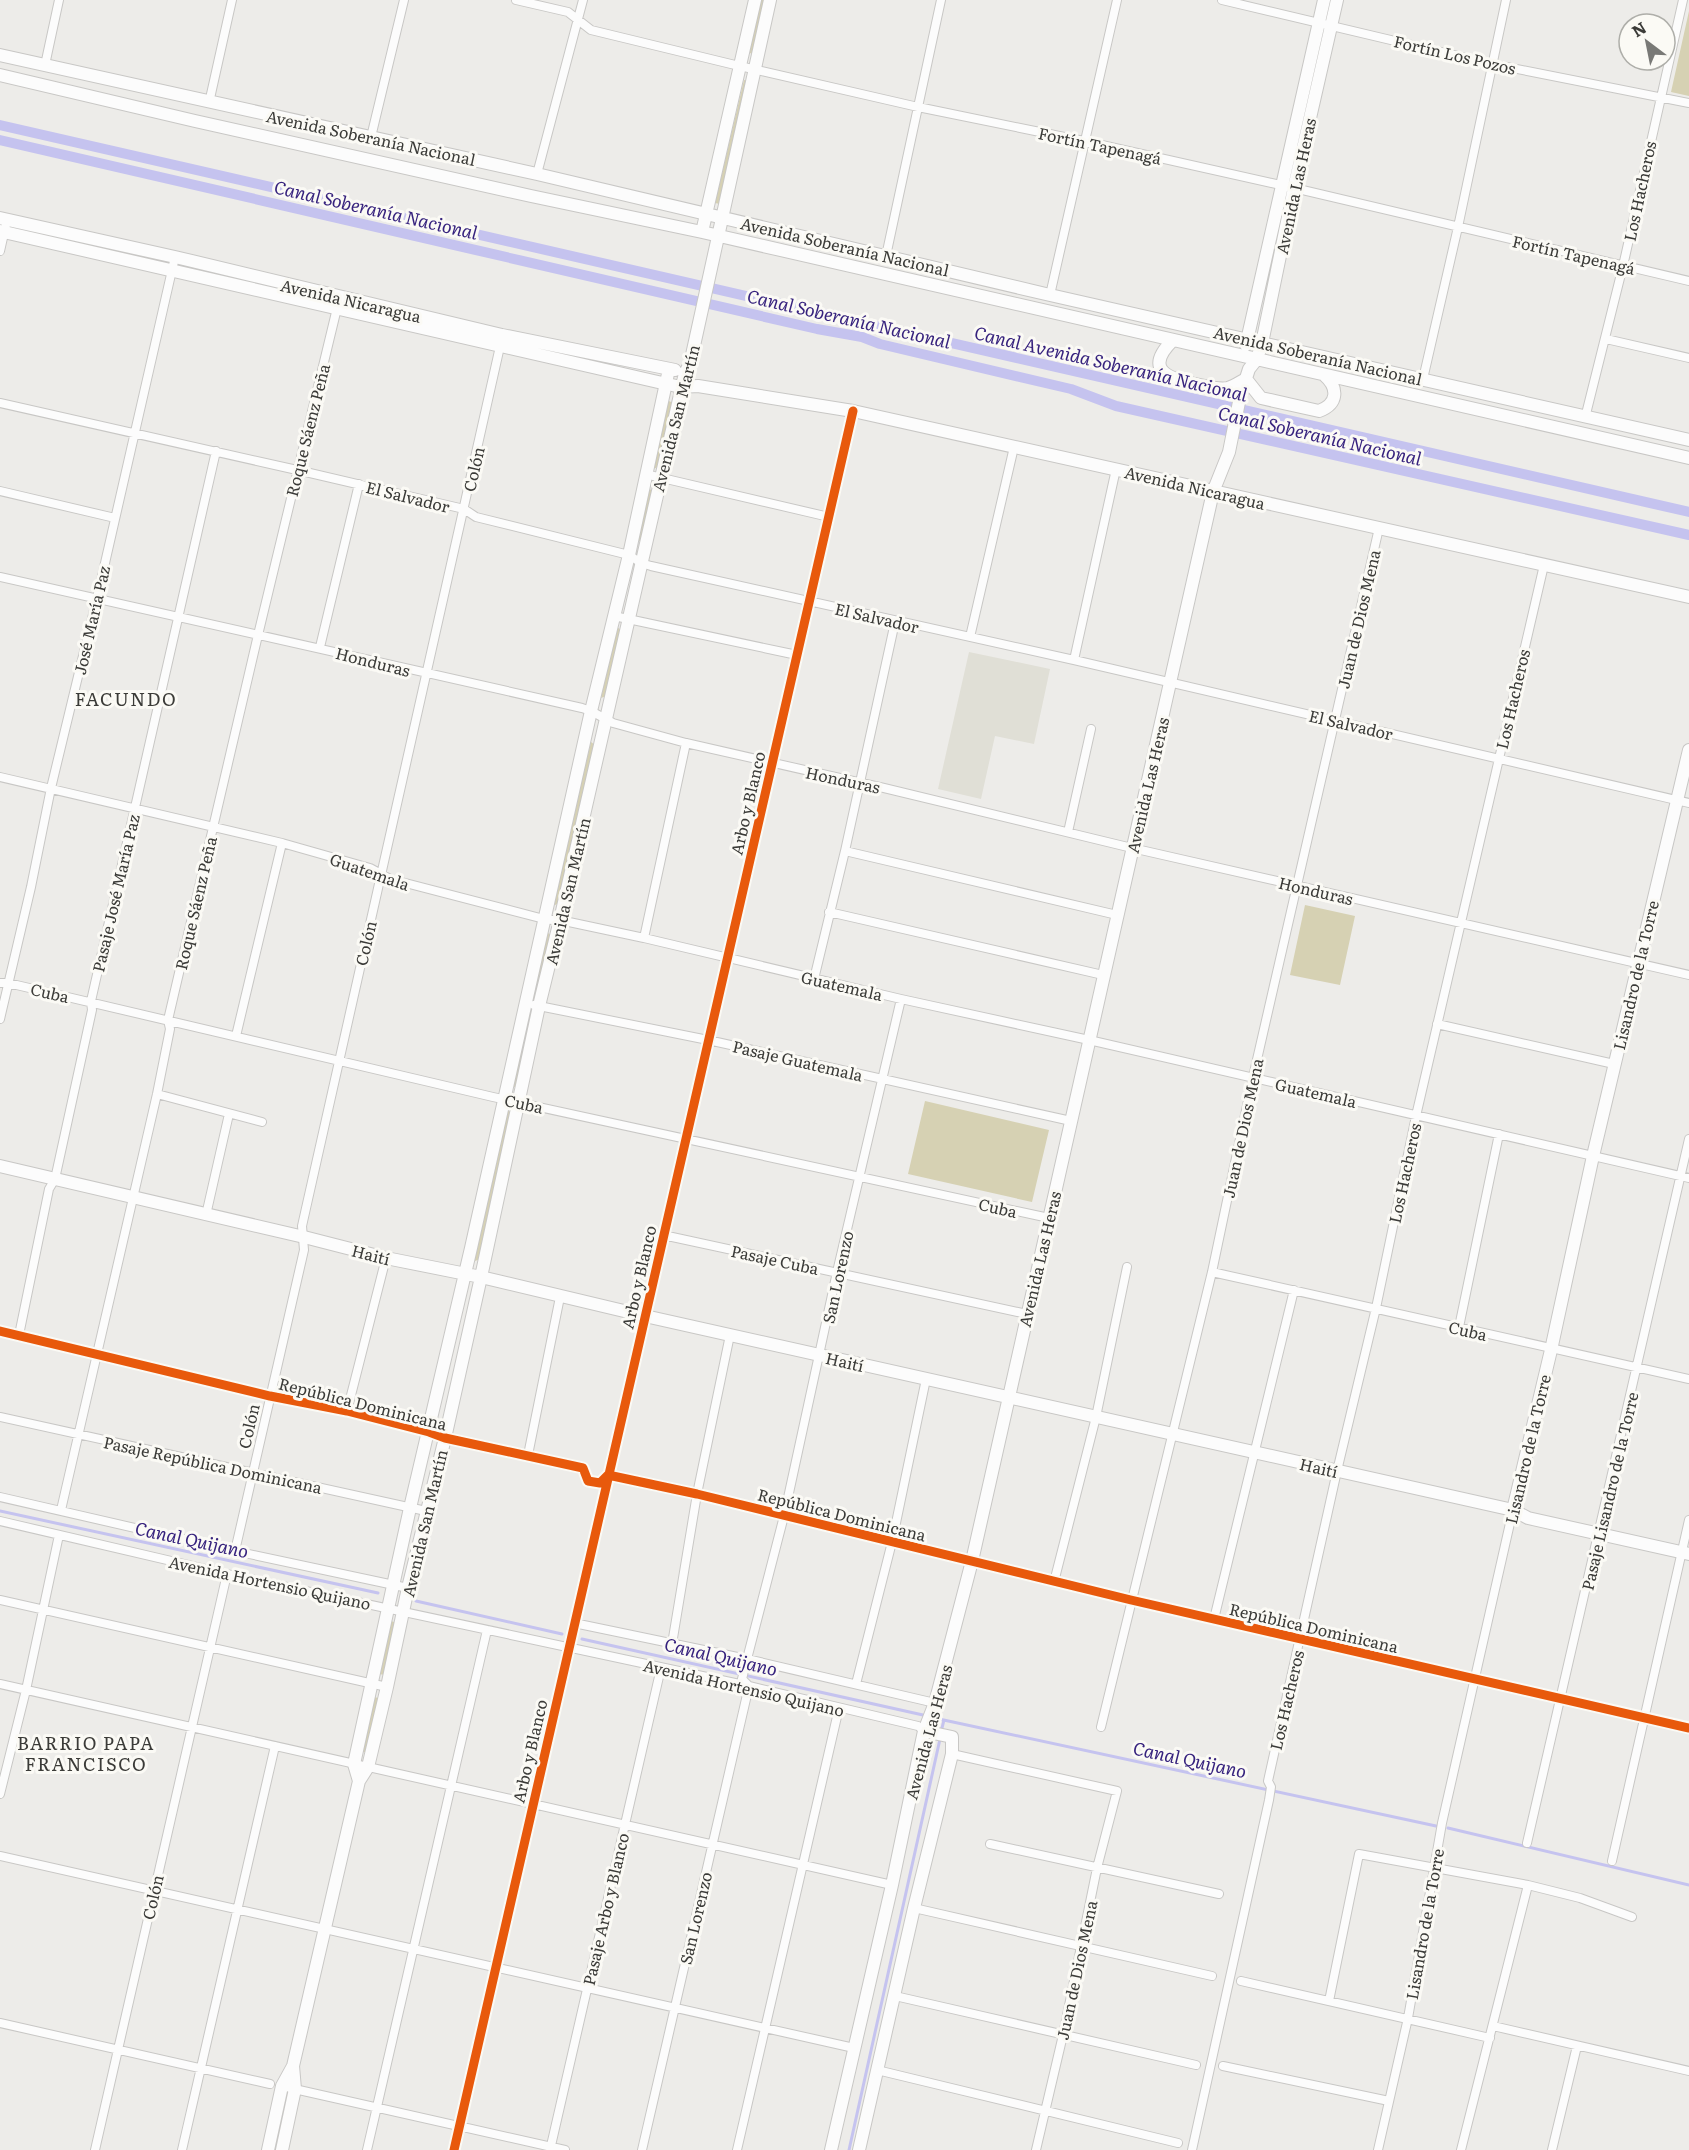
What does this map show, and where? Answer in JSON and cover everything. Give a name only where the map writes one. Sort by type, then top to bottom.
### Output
[{"type":"main road","points":[[702,232],[756,0]]},
{"type":"main road","name":"Avenida San Martín","points":[[268,2150],[282,2086],[293,2066],[359,1781],[368,1767],[387,1687],[408,1587],[445,1438],[481,1277],[539,1006],[681,387],[690,364],[771,0]]},
{"type":"main road","name":"Avenida Las Heras","points":[[1324,0],[1325,24]]},
{"type":"main road","name":"Avenida Las Heras","points":[[1243,356],[1288,186],[1325,24],[1337,0]]},
{"type":"main road","name":"Avenida Soberanía Nacional","points":[[0,55],[209,103],[371,136],[1032,291],[1689,440]]},
{"type":"main road","name":"Avenida Soberanía Nacional","points":[[0,75],[207,124],[702,232],[1689,458]]},
{"type":"main road","name":"Avenida Las Heras","points":[[831,2150],[892,1885],[924,1731],[936,1703],[972,1562],[1213,492],[1229,452],[1247,374],[1257,359],[1262,343],[1288,186]]},
{"type":"main road","name":"Avenida Nicaragua","points":[[3,225],[175,257],[338,303]]},
{"type":"main road","name":"Avenida Nicaragua","points":[[3,225],[172,271],[338,303],[501,340],[681,387],[698,386],[853,411],[1689,597]]},
{"type":"main road","points":[[935,286],[1032,291]]},
{"type":"main road","name":"Avenida Nicaragua","points":[[501,340],[685,372]]},
{"type":"main road","points":[[1173,340],[1163,350],[1159,359],[1161,369],[1167,376],[1221,389],[1230,387],[1247,374]]},
{"type":"main road","points":[[1243,356],[1247,374],[1261,398],[1318,411],[1327,408],[1334,395],[1334,387],[1323,374]]},
{"type":"main road","name":"Avenida San Martín","points":[[359,1781],[354,1764],[388,1608],[591,711],[629,555],[669,369]]},
{"type":"main road","points":[[685,372],[698,386]]},
{"type":"main road","points":[[1452,386],[1533,422]]},
{"type":"main road","name":"Lisandro de la Torre","points":[[1513,1510],[1638,964],[1683,802],[1689,750]]},
{"type":"main road","name":"Haití","points":[[0,1166],[386,1258],[481,1277],[560,1297],[1513,1510],[1528,1518],[1685,1553]]},
{"type":"main road","name":"Avenida Las Heras","points":[[859,2150],[952,1754],[952,1737],[924,1731]]},
{"type":"main road","name":"Avenida San Martín","points":[[282,2150],[295,2089],[293,2066]]},
{"type":"street","points":[[45,65],[59,0]]},
{"type":"street","points":[[209,103],[232,0]]},
{"type":"street","points":[[371,136],[404,0]]},
{"type":"street","name":"Fortín Tapenagá","points":[[516,0],[568,12],[591,30],[741,66],[918,107],[1288,186],[1689,281]]},
{"type":"street","points":[[537,174],[583,0]]},
{"type":"street","points":[[886,256],[941,0]]},
{"type":"street","points":[[1050,295],[1117,0]]},
{"type":"street","name":"Fortín Los Pozos","points":[[1222,0],[1492,64],[1689,103]]},
{"type":"street","points":[[1423,379],[1506,0]]},
{"type":"street","name":"Los Hacheros","points":[[1586,417],[1623,266],[1683,0]]},
{"type":"street","points":[[0,252],[3,225]]},
{"type":"street","name":"José María Paz","points":[[0,1019],[4,983],[31,887],[51,788],[175,257]]},
{"type":"street","name":"Roque Sáenz Peña","points":[[61,1510],[80,1436],[157,1094],[170,1029],[168,1020],[338,303]]},
{"type":"street","points":[[1606,339],[1689,358]]},
{"type":"street","name":"Colón","points":[[235,1551],[304,1250],[302,1226],[338,1059],[501,340]]},
{"type":"street","name":"El Salvador","points":[[0,403],[464,509],[476,517],[629,555],[641,563],[895,622],[1074,660],[1683,802]]},
{"type":"street","name":"Arbo y Blanco","points":[[454,2150],[853,411]]},
{"type":"street","points":[[970,637],[1014,447]]},
{"type":"street","name":"Pasaje José María Paz","points":[[19,1335],[49,1189],[55,1179],[92,1010],[91,1001],[216,451]]},
{"type":"street","points":[[1074,660],[1116,469]]},
{"type":"street","points":[[645,474],[829,517]]},
{"type":"street","points":[[320,647],[359,484]]},
{"type":"street","points":[[0,491],[115,518]]},
{"type":"street","name":"Juan de Dios Mena","points":[[1101,1726],[1212,1272],[1253,1077],[1379,528]]},
{"type":"street","name":"Los Hacheros","points":[[1192,2150],[1269,1800],[1269,1784],[1337,1471],[1376,1308],[1437,1024],[1544,565]]},
{"type":"street","name":"Honduras","points":[[0,577],[320,647],[426,674],[591,711],[606,720],[631,729],[686,743],[1296,886],[1689,975]]},
{"type":"street","points":[[614,615],[797,655]]},
{"type":"street","points":[[814,979],[895,622]]},
{"type":"street","points":[[1068,832],[1091,729]]},
{"type":"street","points":[[644,938],[686,743]]},
{"type":"street","name":"Guatemala","points":[[0,777],[282,843],[370,868],[390,879],[544,919],[560,920],[644,938],[901,999],[1253,1077],[1685,1177]]},
{"type":"street","points":[[236,1036],[282,843]]},
{"type":"street","points":[[844,851],[1117,915]]},
{"type":"street","points":[[829,912],[1104,975]]},
{"type":"street","name":"Cuba","points":[[4,983],[91,1001],[503,1098],[1048,1218]]},
{"type":"street","name":"San Lorenzo","points":[[642,2150],[749,1686],[742,1679],[784,1516],[837,1272],[901,999]]},
{"type":"street","name":"Pasaje Guatemala","points":[[525,1004],[708,1040],[1071,1120]]},
{"type":"street","points":[[1437,1024],[1614,1064]]},
{"type":"street","points":[[157,1094],[262,1122]]},
{"type":"street","points":[[206,1215],[229,1114]]},
{"type":"street","points":[[1459,1328],[1500,1134]]},
{"type":"street","name":"Pasaje Lisandro de la Torre","points":[[1527,1843],[1637,1368],[1685,1177],[1689,1139]]},
{"type":"street","name":"Pasaje Cuba","points":[[663,1235],[1027,1314]]},
{"type":"street","points":[[347,1411],[386,1258]]},
{"type":"street","points":[[1054,1582],[1096,1417],[1127,1267]]},
{"type":"street","name":"Cuba","points":[[1212,1272],[1551,1350],[1689,1379]]},
{"type":"street","points":[[1214,1619],[1294,1290]]},
{"type":"street","points":[[528,1455],[560,1297]]},
{"type":"street","name":"República Dominicana","points":[[0,1331],[270,1396],[347,1411],[445,1438],[583,1468],[588,1481],[600,1483],[608,1475],[697,1494],[1054,1582],[1689,1728]]},
{"type":"street","points":[[672,1644],[697,1494],[730,1335]]},
{"type":"street","points":[[855,1684],[892,1542],[927,1379]]},
{"type":"street","name":"Pasaje República Dominicana","points":[[0,1417],[426,1511]]},
{"type":"street","name":"Avenida Hortensio Quijano","points":[[0,1497],[235,1551],[408,1587]]},
{"type":"street","name":"Lisandro de la Torre","points":[[1378,2150],[1408,2018],[1442,1822],[1513,1510]]},
{"type":"street","points":[[1612,1861],[1685,1553],[1689,1520]]},
{"type":"street","name":"Avenida Hortensio Quijano","points":[[0,1521],[227,1574],[749,1686],[918,1726],[924,1731]]},
{"type":"street","points":[[0,1794],[26,1690],[58,1535]]},
{"type":"street","name":"Colón","points":[[95,2150],[227,1574]]},
{"type":"street","points":[[0,1600],[387,1687]]},
{"type":"street","name":"Avenida Hortensio Quijano","points":[[574,1623],[746,1663],[855,1684],[936,1703]]},
{"type":"street","points":[[367,2150],[487,1630]]},
{"type":"street","name":"Pasaje Arbo y Blanco","points":[[550,2148],[661,1668]]},
{"type":"street","points":[[0,1684],[892,1885]]},
{"type":"street","points":[[737,2150],[839,1708]]},
{"type":"street","points":[[182,2150],[275,1746]]},
{"type":"street","name":"Juan de Dios Mena","points":[[952,1754],[1117,1791],[1097,1868],[1063,2035],[1036,2150]]},
{"type":"street","points":[[990,1844],[1219,1894]]},
{"type":"street","points":[[1329,2001],[1359,1854],[1528,1885],[1580,1898],[1632,1917]]},
{"type":"street","points":[[0,1856],[854,2048]]},
{"type":"street","points":[[1461,2150],[1528,1885]]},
{"type":"street","points":[[914,1908],[1212,1976]]},
{"type":"street","points":[[1241,1981],[1490,2038]]},
{"type":"street","points":[[895,1996],[1196,2065]]},
{"type":"street","points":[[0,2023],[270,2084]]},
{"type":"street","points":[[1493,2026],[1689,2071]]},
{"type":"street","points":[[1552,2150],[1576,2046]]},
{"type":"street","points":[[1223,2066],[1389,2101]]},
{"type":"street","points":[[877,2070],[1178,2143]]},
{"type":"street","points":[[282,2086],[565,2150]]},
{"type":"shaded area","points":[[761,0],[767,0],[755,54],[749,53]]},
{"type":"shaded area","points":[[1689,11],[1689,96],[1671,92]]},
{"type":"shaded area","points":[[744,80],[748,81],[720,204],[715,203]]},
{"type":"shaded area","points":[[19,228],[158,259],[157,263],[18,231]]},
{"type":"shaded area","points":[[187,265],[325,298],[324,302],[186,271]]},
{"type":"shaded area","points":[[669,401],[673,403],[658,467],[653,469],[667,403]]},
{"type":"shaded area","points":[[649,488],[652,491],[641,541],[637,541]]},
{"type":"shaded area","points":[[617,627],[621,630],[606,696],[601,698]]},
{"type":"shaded area","points":[[969,652],[1050,669],[1034,744],[995,736],[981,799],[938,789]]},
{"type":"shaded area","points":[[591,742],[595,745],[559,903],[555,905],[552,902]]},
{"type":"shaded area","points":[[1305,905],[1355,916],[1340,985],[1290,975]]},
{"type":"shaded area","points":[[548,933],[552,936],[537,997],[533,997],[545,935]]},
{"type":"shaded area","points":[[529,1013],[532,1014],[516,1087],[512,1087]]},
{"type":"shaded area","points":[[925,1101],[1049,1130],[1032,1202],[908,1174]]},
{"type":"shaded area","points":[[507,1109],[511,1113],[480,1259],[475,1261],[473,1258]]},
{"type":"shaded area","points":[[391,1621],[397,1623],[385,1675],[379,1674]]},
{"type":"shaded area","points":[[373,1697],[379,1698],[367,1753],[361,1751]]},
{"type":"waterway","name":"Canal Avenida Soberanía Nacional","points":[[0,125],[1689,512]]},
{"type":"waterway","name":"Canal Soberanía Nacional","points":[[0,140],[817,329],[862,337],[880,344],[1071,389],[1116,406],[1689,535]]},
{"type":"waterway","name":"Canal Quijano","points":[[0,1511],[378,1593]]},
{"type":"waterway","name":"Canal Quijano","points":[[416,1601],[562,1634]]},
{"type":"waterway","name":"Canal Quijano","points":[[582,1639],[923,1715]]},
{"type":"waterway","name":"Canal Quijano","points":[[939,1719],[1436,1826]]},
{"type":"waterway","points":[[941,1732],[944,1720]]},
{"type":"waterway","points":[[849,2150],[940,1739]]},
{"type":"waterway","name":"Canal Quijano","points":[[1448,1828],[1689,1885]]},
{"type":"cycle path","points":[[454,2150],[853,411]]},
{"type":"cycle path","points":[[0,1331],[270,1396],[347,1411],[445,1438],[583,1468],[588,1481],[600,1483],[608,1475],[697,1494],[1131,1600],[1689,1728]]},
{"type":"district","name":"FACUNDO","points":[[126,698]]},
{"type":"district","name":"BARRIO PAPA FRANCISCO","points":[[86,1752]]}]
